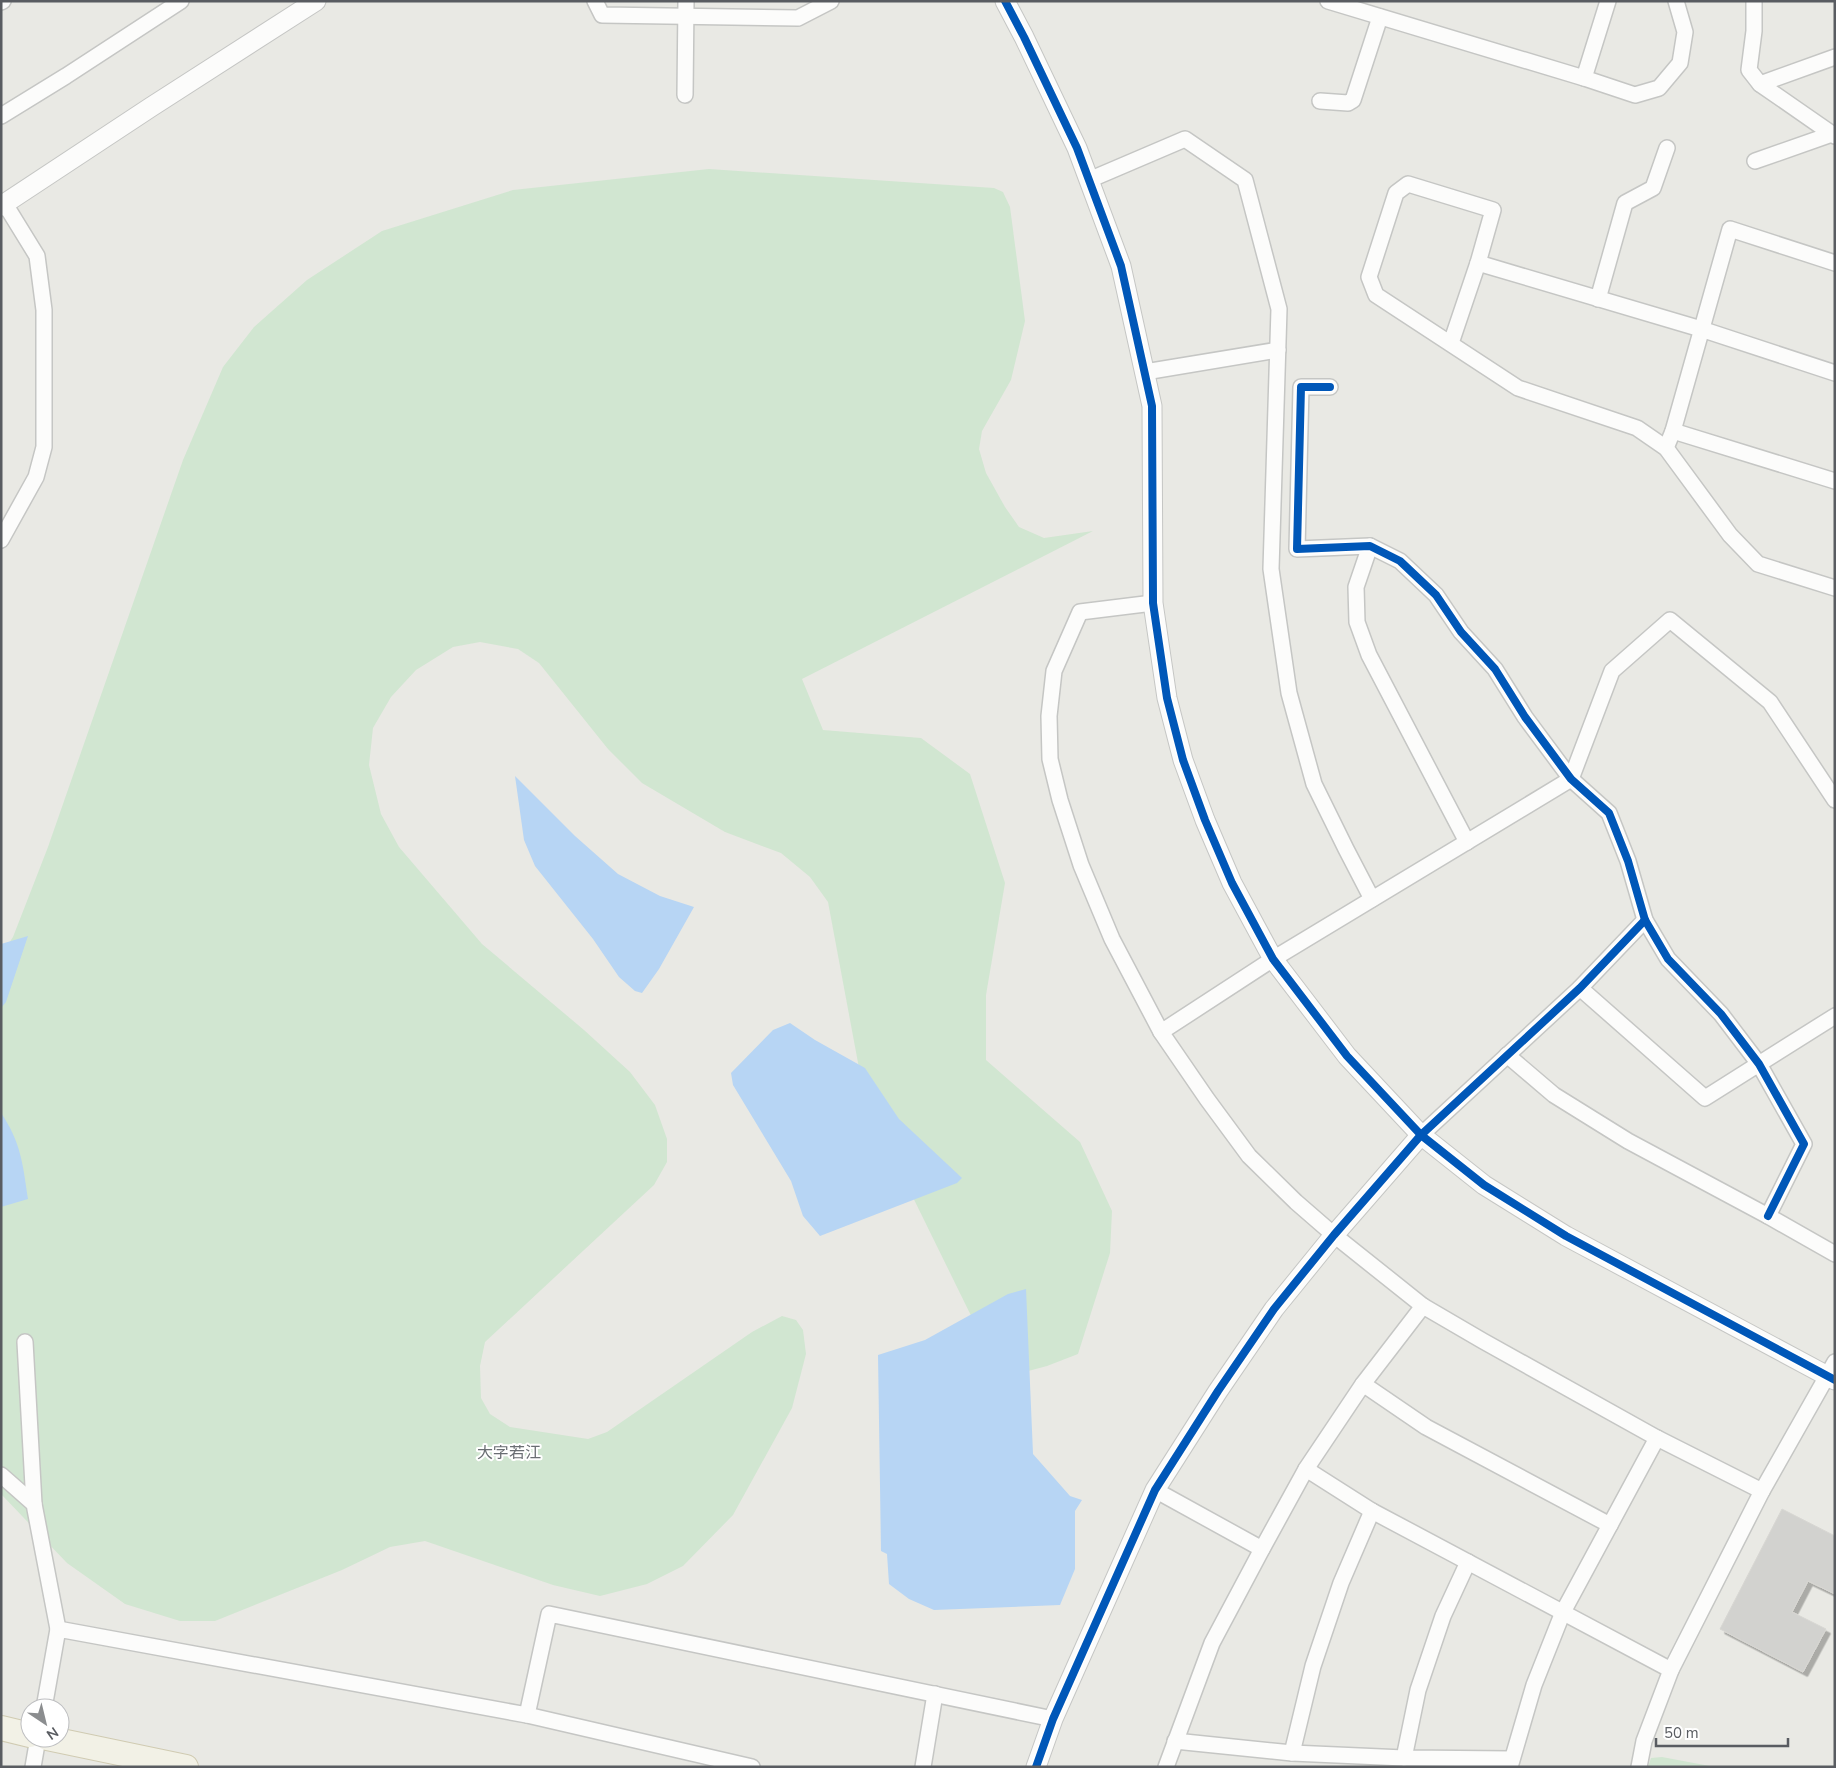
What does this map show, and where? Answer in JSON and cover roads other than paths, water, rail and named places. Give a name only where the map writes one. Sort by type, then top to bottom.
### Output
[{"type":"main road","points":[[1,1728],[20,1732]]},
{"type":"main road","points":[[70,1743],[186,1767]]},
{"type":"street","points":[[1,116],[181,1]]},
{"type":"street","points":[[1,540],[36,477],[44,447],[44,310],[38,256],[3,205],[316,1]]},
{"type":"street","points":[[595,1],[602,15],[798,18],[831,1]]},
{"type":"street","points":[[685,95],[686,1]]},
{"type":"street","points":[[1005,1],[1077,148],[1121,266],[1152,406],[1153,603],[1166,698],[1183,760],[1205,820],[1232,882],[1273,959],[1347,1056],[1421,1135],[1484,1185],[1566,1236],[1832,1373],[1762,1491],[1671,1670],[1644,1741],[1639,1767]]},
{"type":"street","points":[[1328,1],[1635,95],[1659,88],[1680,63],[1685,32],[1676,1]]},
{"type":"street","points":[[1584,78],[1608,1]]},
{"type":"street","points":[[1754,1],[1754,31],[1749,70],[1760,84],[1833,135]]},
{"type":"street","points":[[1320,102],[1348,103],[1354,100],[1380,17]]},
{"type":"street","points":[[1760,84],[1835,57]]},
{"type":"street","points":[[1755,161],[1833,135]]},
{"type":"street","points":[[1089,180],[1185,138],[1245,180],[1279,309],[1272,569],[1289,693],[1314,784],[1372,899]]},
{"type":"street","points":[[1598,298],[1625,203],[1653,188],[1667,148]]},
{"type":"street","points":[[1451,343],[1478,263],[1493,210],[1408,184],[1396,193],[1369,278],[1376,296],[1518,388],[1637,428],[1666,448],[1730,535],[1758,564],[1835,588]]},
{"type":"street","points":[[1666,448],[1673,430],[1730,229],[1835,263]]},
{"type":"street","points":[[1478,263],[1701,329],[1835,373]]},
{"type":"street","points":[[1145,372],[1278,350]]},
{"type":"street","points":[[1330,387],[1301,386],[1297,549],[1370,546],[1400,561],[1436,595],[1461,632],[1495,668],[1525,717],[1571,779],[1609,813],[1628,861],[1645,920],[1668,959],[1721,1014],[1759,1064],[1804,1144],[1768,1216]]},
{"type":"street","points":[[1673,430],[1835,481]]},
{"type":"street","points":[[1370,546],[1356,587],[1357,622],[1368,654],[1468,842]]},
{"type":"street","points":[[1153,603],[1080,612],[1054,671],[1049,716],[1050,759],[1060,800],[1081,865],[1112,939],[1161,1032],[1207,1099],[1250,1156],[1296,1202],[1334,1235],[1423,1306],[1657,1438],[1762,1491]]},
{"type":"street","points":[[1161,1032],[1273,959],[1571,779],[1612,671],[1670,620],[1770,702],[1835,800]]},
{"type":"street","points":[[1036,1767],[1053,1719],[1155,1490],[1218,1391],[1274,1309],[1334,1235],[1421,1135],[1580,988],[1645,920]]},
{"type":"street","points":[[1580,988],[1705,1098],[1835,1016]]},
{"type":"street","points":[[1507,1055],[1554,1095],[1628,1141],[1835,1254]]},
{"type":"street","points":[[1166,1767],[1212,1644],[1306,1469],[1363,1384],[1423,1306]]},
{"type":"street","points":[[25,1342],[34,1504],[58,1629],[46,1698]]},
{"type":"street","points":[[1363,1384],[1426,1428],[1610,1525]]},
{"type":"street","points":[[1175,1741],[1292,1753],[1511,1763],[1534,1685],[1563,1612],[1657,1438]]},
{"type":"street","points":[[1306,1469],[1372,1511],[1671,1670]]},
{"type":"street","points":[[1,1475],[34,1504]]},
{"type":"street","points":[[1155,1490],[1262,1549]]},
{"type":"street","points":[[1292,1753],[1313,1666],[1338,1592],[1372,1511]]},
{"type":"street","points":[[1404,1758],[1418,1690],[1443,1616],[1468,1562]]},
{"type":"street","points":[[527,1715],[549,1614],[1053,1719]]},
{"type":"street","points":[[58,1629],[527,1715],[736,1765],[752,1767]]},
{"type":"street","points":[[923,1767],[935,1694]]},
{"type":"street","points":[[33,1767],[36,1748]]},
{"type":"water","points":[[515,776],[575,836],[618,874],[660,896],[694,907],[659,969],[642,993],[635,991],[619,977],[593,939],[535,866],[524,840]]},
{"type":"water","points":[[28,936],[6,1002],[1,1008],[1,944]]},
{"type":"water","points":[[790,1023],[815,1040],[865,1068],[899,1119],[962,1178],[957,1183],[820,1236],[803,1216],[791,1181],[733,1085],[731,1073],[773,1030]]},
{"type":"water","points":[[1,1113],[17,1144],[23,1164],[28,1199],[1,1207]]},
{"type":"water","points":[[1026,1289],[1033,1454],[1070,1496],[1082,1500],[1075,1511],[1075,1569],[1060,1605],[934,1610],[909,1599],[889,1584],[887,1554],[881,1551],[878,1355],[925,1340],[1008,1294]]},
{"type":"district","name":"大字若江","points":[[509,1453]]}]
